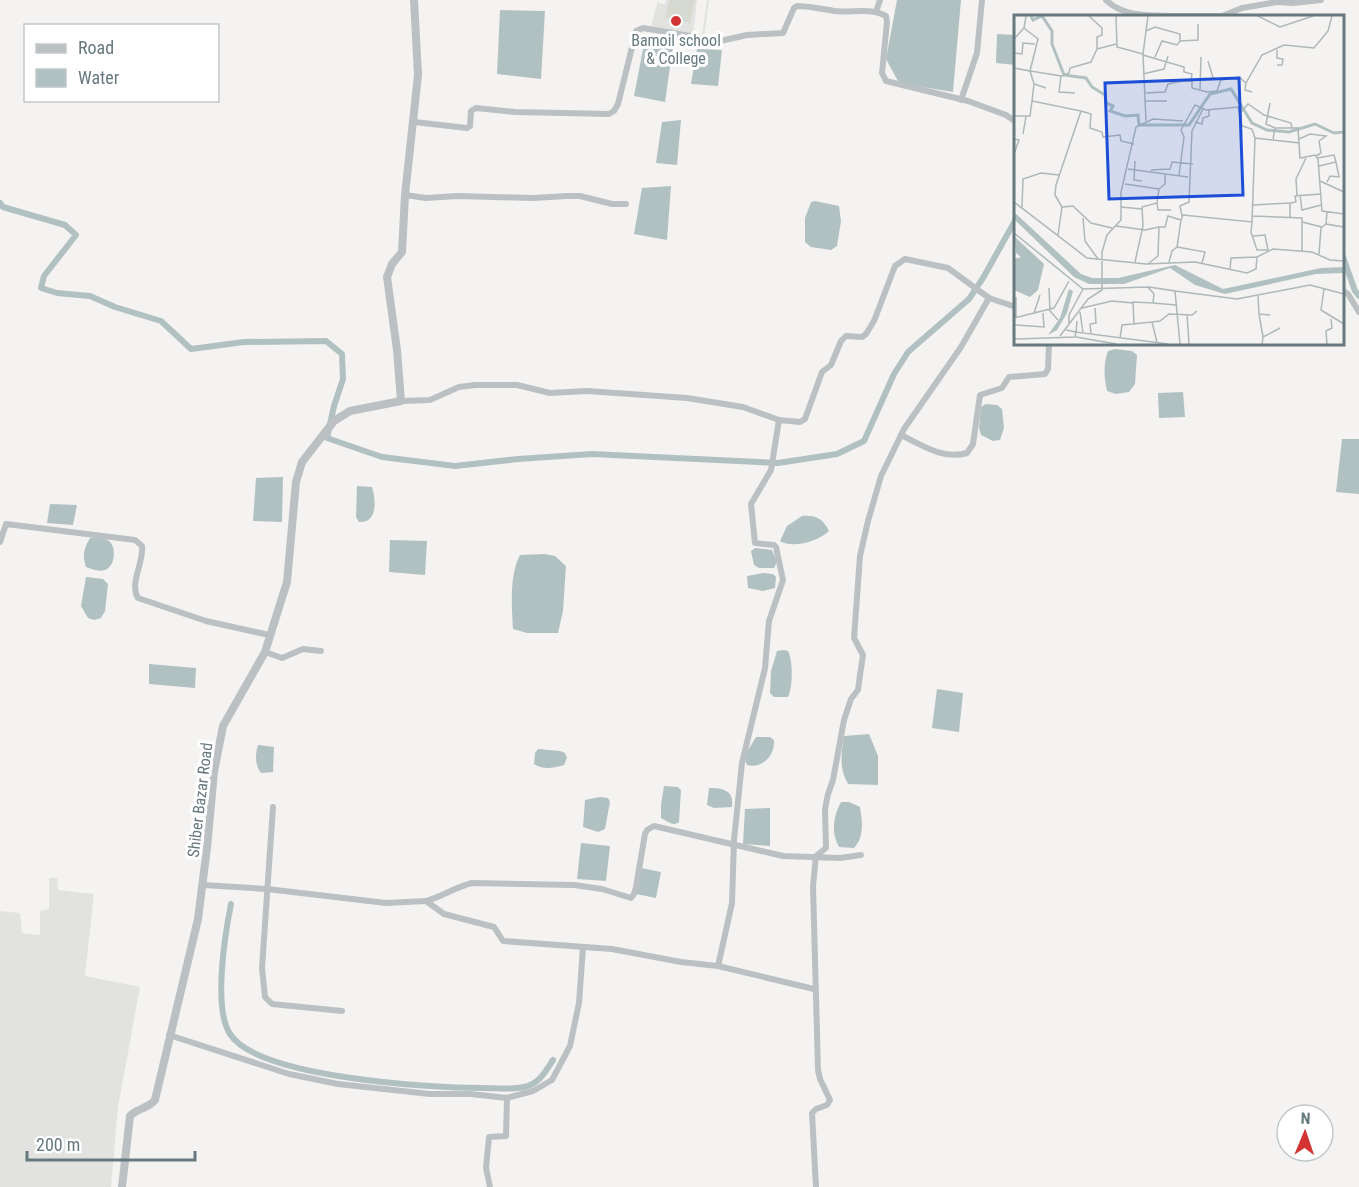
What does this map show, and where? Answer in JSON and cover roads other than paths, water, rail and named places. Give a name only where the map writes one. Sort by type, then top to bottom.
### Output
[{"type":"street","points":[[414,0],[418,75],[405,195],[402,252],[392,264],[387,278],[401,401],[435,398],[459,387],[517,385],[550,393],[587,391],[687,398],[743,407],[779,420],[800,423],[805,418],[822,372],[831,365],[844,338],[862,338],[870,330],[896,264],[907,258],[948,268],[989,298],[1014,306]]},
{"type":"street","points":[[876,12],[880,0]]},
{"type":"street","points":[[961,100],[977,53],[982,0]]},
{"type":"street","points":[[1106,0],[1119,11],[1133,15]]},
{"type":"street","points":[[1224,15],[1242,8],[1277,2],[1321,0]]},
{"type":"street","points":[[414,122],[467,128],[470,126],[471,111],[476,108],[515,112],[609,114],[618,104],[636,31],[643,28],[727,41],[747,35],[783,33],[797,6],[837,11],[876,12],[886,16],[882,73],[886,81],[961,100],[1006,115],[1014,121]]},
{"type":"street","points":[[405,195],[426,198],[580,196],[612,204],[626,204]]},
{"type":"street","points":[[1344,291],[1359,312]]},
{"type":"street","points":[[816,1187],[813,1113],[816,1109],[827,1105],[830,1100],[818,1070],[813,886],[816,856],[826,848],[825,809],[844,720],[851,699],[858,690],[863,655],[854,638],[860,556],[881,476],[901,435],[956,356],[989,298]]},
{"type":"street","points":[[901,435],[938,453],[951,455],[967,453],[973,444],[980,395],[1002,388],[1009,377],[1044,374],[1048,369],[1049,345]]},
{"type":"street","name":"Shiber Bazar Road","points":[[122,1187],[130,1116],[134,1111],[150,1106],[155,1100],[198,919],[214,772],[223,726],[265,652],[287,582],[296,482],[302,462],[328,428],[350,411],[401,401]]},
{"type":"street","points":[[718,966],[732,903],[734,844],[742,763],[765,668],[769,621],[783,580],[776,547],[755,543],[752,523],[753,500],[771,470],[779,420]]},
{"type":"street","points":[[0,542],[6,524],[135,540],[142,546],[143,554],[135,588],[138,598],[206,621],[269,635]]},
{"type":"street","points":[[265,652],[282,658],[303,649],[321,651]]},
{"type":"street","points":[[273,807],[262,968],[265,997],[267,1002],[272,1004],[342,1011]]},
{"type":"street","points":[[203,885],[267,889],[386,903],[426,902],[461,886],[472,884],[574,885],[602,889],[631,898],[636,888],[645,834],[650,827],[658,826],[783,856],[840,858],[861,855]]},
{"type":"street","points":[[426,902],[444,914],[494,927],[503,940],[583,948],[612,948],[681,962],[718,966],[814,989]]},
{"type":"street","points":[[169,1035],[289,1074],[338,1084],[430,1094],[471,1094],[507,1098],[533,1091],[552,1080],[570,1046],[579,1003],[583,948]]},
{"type":"street","points":[[490,1187],[486,1168],[489,1137],[506,1136],[507,1098]]},
{"type":"water","points":[[897,0],[961,0],[953,92],[899,83],[886,59]]},
{"type":"water","points":[[500,10],[545,11],[541,79],[497,74]]},
{"type":"water","points":[[997,34],[1014,35],[1014,65],[996,63]]},
{"type":"water","points":[[644,44],[673,46],[665,102],[634,96]]},
{"type":"water","points":[[697,49],[722,50],[718,86],[691,84]]},
{"type":"water","points":[[681,120],[677,165],[656,163],[662,122]]},
{"type":"water","points":[[671,186],[667,240],[634,234],[642,188]]},
{"type":"water","points":[[811,202],[839,206],[841,221],[837,246],[831,250],[811,247],[805,242],[805,218]]},
{"type":"water","points":[[1115,349],[1132,351],[1137,355],[1135,384],[1129,392],[1116,394],[1107,391],[1105,361],[1108,351]]},
{"type":"water","points":[[1183,392],[1185,417],[1159,418],[1158,393]]},
{"type":"water","points":[[986,404],[997,405],[1002,409],[1004,428],[1000,440],[993,441],[981,435],[979,428],[981,407]]},
{"type":"water","points":[[1342,439],[1359,439],[1359,494],[1336,492]]},
{"type":"water","points":[[283,477],[282,522],[253,521],[256,478]]},
{"type":"water","points":[[357,486],[372,487],[375,504],[370,519],[359,522],[356,517]]},
{"type":"water","points":[[50,504],[77,505],[73,525],[47,523]]},
{"type":"water","points":[[802,516],[818,519],[829,531],[806,543],[792,544],[780,541],[787,526]]},
{"type":"water","points":[[90,538],[104,539],[112,544],[113,561],[105,570],[86,567],[84,552]]},
{"type":"water","points":[[390,540],[427,541],[425,575],[389,572]]},
{"type":"water","points":[[755,548],[772,550],[777,562],[774,568],[759,568],[754,565],[751,551]]},
{"type":"water","points":[[520,555],[555,556],[566,566],[563,611],[558,633],[527,633],[513,629],[512,591],[516,563]]},
{"type":"water","points":[[773,574],[776,577],[775,588],[763,591],[748,588],[747,576]]},
{"type":"water","points":[[86,577],[103,579],[108,584],[105,611],[101,618],[94,620],[88,618],[81,606]]},
{"type":"water","points":[[777,651],[788,651],[792,667],[790,693],[788,697],[774,697],[770,693],[771,671]]},
{"type":"water","points":[[149,664],[196,668],[195,688],[149,684]]},
{"type":"water","points":[[937,689],[963,693],[959,732],[932,728]]},
{"type":"water","points":[[869,734],[878,756],[878,785],[848,784],[843,772],[842,761],[844,736]]},
{"type":"water","points":[[756,737],[770,737],[774,740],[774,746],[770,756],[763,763],[747,765],[744,757]]},
{"type":"water","points":[[258,745],[274,747],[273,772],[261,773],[259,770],[256,760]]},
{"type":"water","points":[[538,749],[565,753],[567,758],[564,765],[553,768],[537,766],[534,764],[535,753]]},
{"type":"water","points":[[664,786],[678,787],[681,790],[679,822],[674,824],[661,818]]},
{"type":"water","points":[[709,788],[726,791],[731,797],[732,807],[714,808],[707,805]]},
{"type":"water","points":[[608,798],[610,802],[605,829],[598,832],[583,827],[585,800]]},
{"type":"water","points":[[841,802],[849,802],[860,807],[861,834],[854,848],[839,847],[836,842],[835,819]]},
{"type":"water","points":[[770,808],[770,846],[743,844],[745,809]]},
{"type":"water","points":[[581,843],[610,846],[606,881],[577,879]]},
{"type":"water","points":[[641,868],[661,872],[656,898],[636,894]]},
{"type":"waterway","points":[[0,203],[3,207],[65,225],[76,235],[44,276],[41,288],[57,293],[90,296],[115,307],[161,321],[191,349],[244,342],[326,341],[342,354],[343,379],[327,438],[382,457],[455,466],[592,454],[778,463],[837,454],[864,441],[894,374],[908,352],[969,299],[1014,223]]},
{"type":"waterway","points":[[1344,260],[1359,296]]},
{"type":"waterway","points":[[231,904],[222,970],[222,1007],[230,1034],[247,1049],[274,1061],[348,1078],[426,1086],[509,1089],[524,1087],[538,1080],[553,1060]]},
{"type":"place","name":"Bamoil school & College","points":[[676,21]]}]
